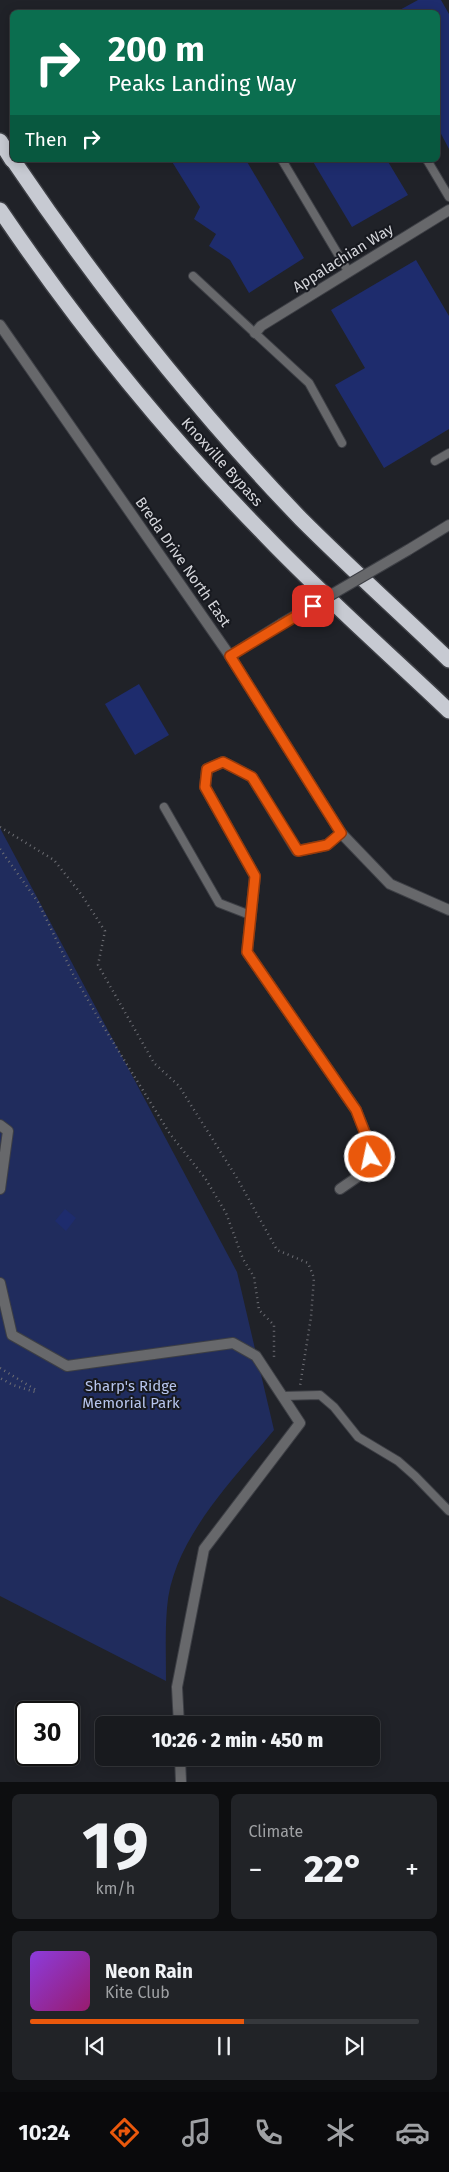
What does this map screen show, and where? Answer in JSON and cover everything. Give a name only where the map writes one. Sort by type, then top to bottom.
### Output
[{"type":"highway","name":"Knoxville Bypass","points":[[0,141],[10,156]]},
{"type":"highway","name":"Knoxville Bypass","points":[[14,162],[80,256],[133,326],[206,414],[302,519],[449,660]]},
{"type":"highway","name":"Knoxville Bypass","points":[[0,210],[71,309],[139,395],[206,472],[263,533],[449,711]]},
{"type":"street","name":"Appalachian Way","points":[[255,334],[261,326],[449,210]]},
{"type":"street","name":"Breda Drive North East","points":[[0,326],[230,656],[341,833],[390,884],[449,910]]},
{"type":"street","points":[[230,656],[449,525]]},
{"type":"street","points":[[340,1189],[369,1169],[370,1146],[356,1110],[247,952],[255,876],[205,787],[207,769],[223,762],[252,777],[298,851],[327,845],[341,833]]},
{"type":"street","points":[[0,1125],[8,1131],[0,1189]]},
{"type":"street","points":[[0,1283],[12,1335],[67,1366],[233,1343],[256,1356],[300,1422],[204,1549],[178,1687],[179,1716]]},
{"type":"street","points":[[180,1766],[180,1782]]},
{"type":"lane","points":[[283,162],[348,271]]},
{"type":"lane","points":[[428,162],[449,197]]},
{"type":"lane","points":[[193,276],[309,383],[342,442]]},
{"type":"lane","points":[[436,461],[449,453]]},
{"type":"lane","points":[[164,807],[219,903],[250,915]]},
{"type":"lane","points":[[282,1396],[320,1395],[334,1407],[358,1437],[398,1462],[415,1476],[449,1511]]},
{"type":"path","points":[[0,827],[54,860],[81,894],[105,931],[98,965],[154,1063],[179,1086],[237,1178],[277,1250],[308,1263],[314,1278],[312,1307],[299,1390]]},
{"type":"path","points":[[0,849],[38,902],[78,982],[170,1134],[205,1178],[226,1213],[243,1259],[254,1277],[259,1310],[274,1324],[273,1382]]},
{"type":"path","points":[[0,1368],[36,1390],[35,1392],[13,1385],[0,1378]]},
{"type":"green space","name":"Sharp's Ridge Memorial Park","points":[[0,828],[237,1272],[274,1430],[223,1490],[192,1535],[180,1559],[171,1583],[167,1608],[166,1681],[0,1596]]},
{"type":"building","points":[[418,0],[441,0],[449,14],[449,149],[440,132],[440,10],[400,10]]},
{"type":"building","points":[[172,162],[247,162],[304,258],[249,293],[230,260],[209,246],[216,234],[194,219],[200,207]]},
{"type":"building","points":[[313,162],[388,162],[408,195],[352,227]]},
{"type":"building","points":[[416,260],[449,316],[449,429],[384,468],[335,385],[365,368],[331,310]]},
{"type":"building","points":[[139,684],[169,735],[135,755],[105,704]]},
{"type":"building","points":[[65,1209],[76,1218],[66,1231],[55,1221]]},
{"type":"route","points":[[313,606],[230,656],[341,833],[327,845],[298,851],[252,777],[223,762],[207,769],[205,787],[255,876],[247,952],[271,990],[356,1110],[370,1146],[370,1157]]}]
